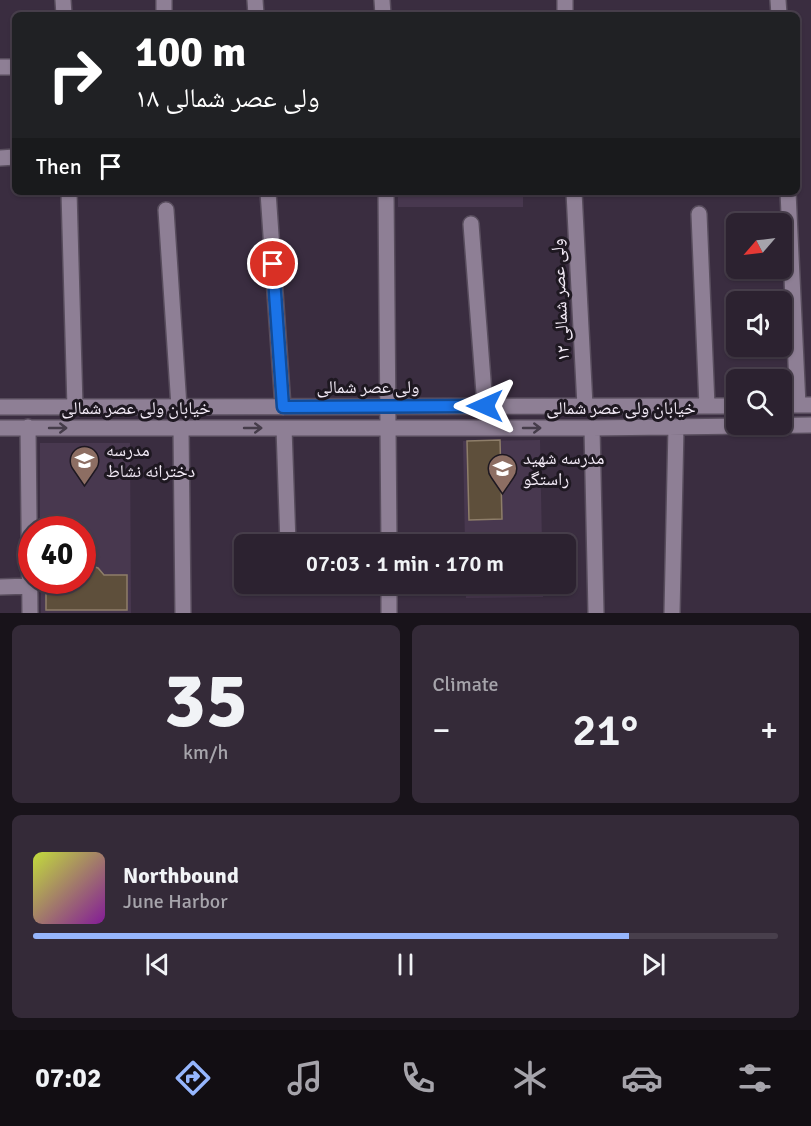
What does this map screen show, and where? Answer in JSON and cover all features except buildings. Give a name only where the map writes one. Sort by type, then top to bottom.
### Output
[{"type":"street","points":[[69,195],[75,407]]},
{"type":"street","points":[[268,195],[283,407]]},
{"type":"street","points":[[386,195],[389,534]]},
{"type":"street","name":"ولی عصر شمالی ۱۲","points":[[574,195],[585,406]]},
{"type":"street","points":[[788,195],[805,405]]},
{"type":"street","points":[[166,210],[179,407]]},
{"type":"street","points":[[699,214],[707,406]]},
{"type":"street","points":[[471,224],[485,406]]},
{"type":"street","name":"ولی عصر شمالی","points":[[0,407],[726,406]]},
{"type":"street","name":"خیابان ولی عصر شمالی","points":[[0,428],[592,428],[811,424]]},
{"type":"street","points":[[28,427],[30,516]]},
{"type":"street","points":[[672,613],[676,427]]},
{"type":"street","points":[[181,428],[183,613]]},
{"type":"street","points":[[284,428],[288,534]]},
{"type":"street","points":[[592,428],[596,613]]},
{"type":"street","points":[[0,587],[18,586]]},
{"type":"street","points":[[30,613],[31,594]]},
{"type":"street","points":[[389,594],[389,613]]},
{"type":"shaded area","points":[[398,195],[523,195],[523,207],[398,207]]},
{"type":"shaded area","name":"مدرسه شهید راستگو","points":[[540,440],[542,534],[465,534],[463,441]]},
{"type":"shaded area","name":"مدرسه دخترانه نشاط","points":[[40,443],[130,443],[131,613],[41,613],[41,594],[96,594],[96,516],[40,516]]},
{"type":"shaded area","points":[[466,594],[543,594],[543,597],[466,598]]},
{"type":"place","name":"مدرسه دخترانه نشاط","points":[[85,486]]},
{"type":"place","name":"مدرسه شهید راستگو","points":[[502,494]]},
{"type":"route","points":[[273,264],[283,407],[485,406]]}]
